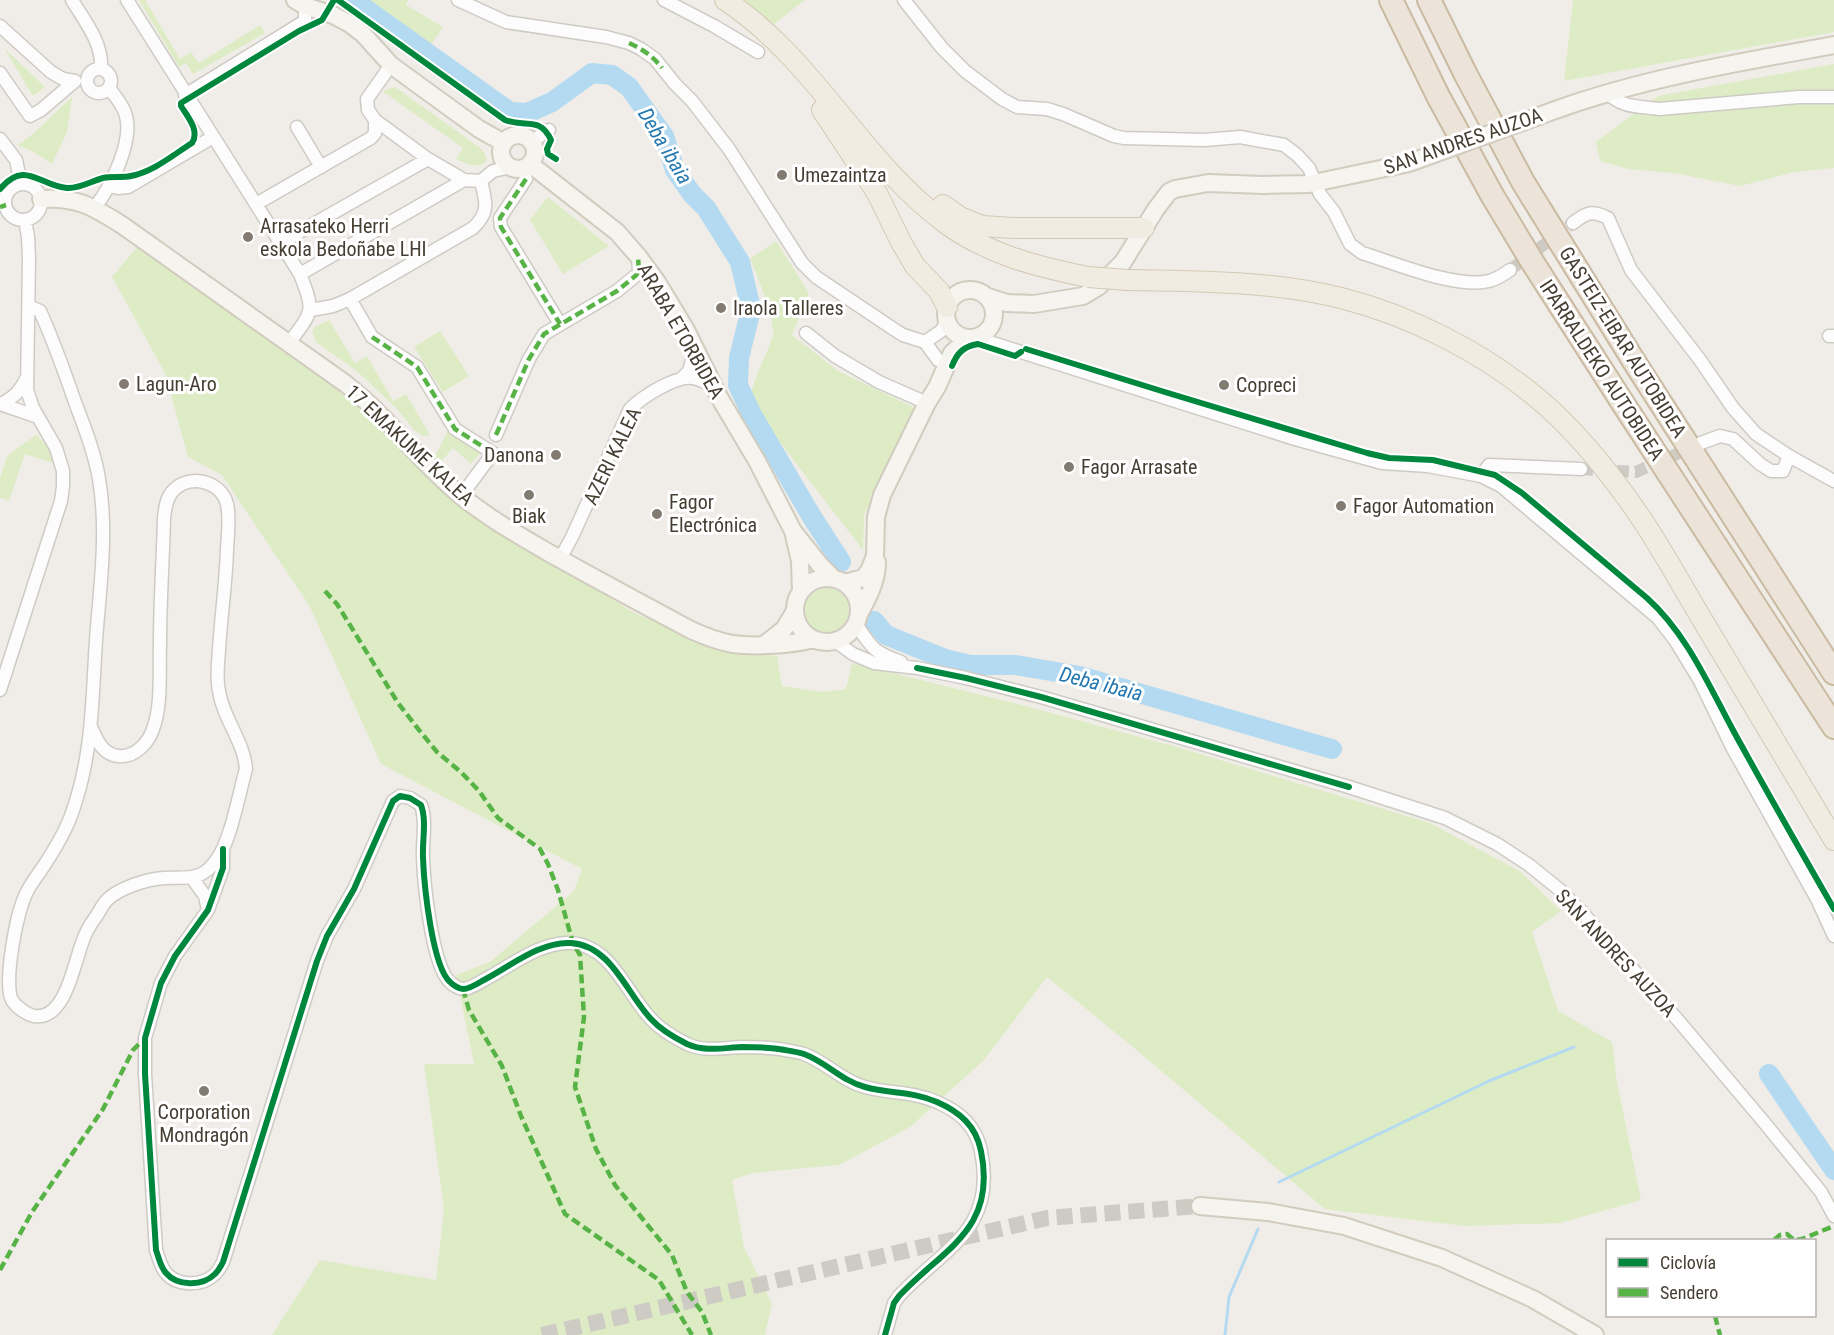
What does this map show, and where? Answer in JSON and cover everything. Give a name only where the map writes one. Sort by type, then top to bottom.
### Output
[{"type":"highway","name":"IPARRALDEKO AUTOBIDEA","points":[[1391,0],[1438,96],[1492,195],[1533,263],[1617,396],[1834,727]]},
{"type":"highway","name":"GASTEIZ-EIBAR AUTOBIDEA","points":[[1429,0],[1523,182],[1648,383],[1834,673]]},
{"type":"main road","points":[[725,0],[746,14],[786,50],[822,90],[880,162],[925,207],[977,243],[1043,268],[1088,277],[1253,284],[1341,298],[1394,315],[1444,337],[1491,365],[1535,396],[1565,424],[1594,457],[1641,518],[1834,840]]},
{"type":"main road","points":[[767,32],[799,73],[878,193],[915,266],[939,291],[948,319]]},
{"type":"main road","points":[[822,90],[853,116],[929,196],[960,217],[982,226],[1013,228],[1144,228]]},
{"type":"street","points":[[72,0],[98,44],[102,57],[101,69]]},
{"type":"street","points":[[127,0],[300,274],[309,296],[311,310],[289,343]]},
{"type":"street","points":[[458,0],[506,22],[606,37],[628,43],[655,59],[692,101],[729,149],[802,263],[816,277],[892,328],[903,335],[926,342],[938,360]]},
{"type":"street","points":[[664,0],[758,52]]},
{"type":"street","points":[[904,0],[936,42],[959,65],[1012,105],[1047,110],[1124,138],[1204,140],[1240,138],[1284,145],[1297,154],[1309,168],[1320,194],[1334,212],[1350,244],[1362,253],[1461,282],[1488,281],[1510,270]]},
{"type":"street","points":[[185,95],[305,21],[300,3]]},
{"type":"street","points":[[300,3],[350,24],[363,34],[391,65],[480,129],[504,143]]},
{"type":"street","points":[[0,26],[51,72],[63,79],[81,80],[94,92],[102,93],[109,88],[111,80],[108,73],[101,69],[94,70],[81,80],[30,116],[0,72]]},
{"type":"street","name":"SAN ANDRES AUZOA","points":[[948,319],[950,300],[964,290],[981,292],[988,297],[1007,303],[1034,304],[1083,296],[1098,287],[1123,262],[1169,192],[1184,187],[1208,183],[1263,185],[1317,183],[1409,163],[1607,92],[1685,74],[1834,45]]},
{"type":"street","points":[[391,65],[368,99],[369,110],[375,120],[428,159],[464,180],[481,181],[494,171],[511,167]]},
{"type":"street","points":[[95,207],[109,186],[126,141],[126,115],[109,88]]},
{"type":"street","points":[[1607,92],[1615,101],[1659,109],[1799,97],[1834,97]]},
{"type":"street","points":[[256,204],[371,138],[375,133],[375,120]]},
{"type":"street","points":[[297,127],[321,166]]},
{"type":"street","points":[[531,142],[549,130]]},
{"type":"street","points":[[528,171],[506,164],[502,154],[504,143],[508,139],[518,135],[523,136],[531,142],[535,151],[528,171],[500,218],[501,227],[560,324]]},
{"type":"street","points":[[109,186],[128,187],[213,137]]},
{"type":"street","points":[[0,139],[16,160],[21,184]]},
{"type":"street","points":[[280,243],[428,159]]},
{"type":"street","name":"ARABA ETORBIDEA","points":[[528,171],[617,232],[638,256],[657,282],[695,349],[793,531],[820,566],[839,581]]},
{"type":"street","points":[[300,274],[464,180]]},
{"type":"street","points":[[311,310],[333,306],[350,299],[463,234],[482,220],[486,205],[481,181]]},
{"type":"street","points":[[21,184],[36,189],[41,199],[37,213],[25,220],[15,218],[3,206],[11,189],[21,184]]},
{"type":"street","name":"17 EMAKUME KALEA","points":[[41,199],[71,200],[95,207],[367,400],[423,460],[461,496],[484,513],[585,573],[709,638],[744,645],[803,642],[813,639]]},
{"type":"street","points":[[1573,223],[1584,214],[1598,213],[1608,218],[1631,270],[1700,360],[1733,408],[1756,434],[1789,456],[1834,481]]},
{"type":"street","points":[[0,690],[61,501],[63,486],[63,471],[56,448],[33,408],[27,390],[29,248],[25,220]]},
{"type":"street","points":[[496,435],[544,334],[617,291],[639,273],[638,256]]},
{"type":"street","points":[[988,297],[995,312],[990,328]]},
{"type":"street","points":[[350,299],[372,337],[417,367],[454,429],[493,453],[461,496]]},
{"type":"street","name":"SAN ANDRES AUZOA","points":[[927,403],[952,353],[970,338],[985,333],[1010,314],[1034,304]]},
{"type":"street","points":[[29,306],[40,311],[47,326],[82,420],[99,477],[102,547],[92,727],[84,770],[73,812],[23,902],[8,981],[13,1002],[31,1016],[41,1016],[55,1009],[63,998],[89,927],[108,900],[140,882],[163,878],[192,878],[208,870],[224,849]]},
{"type":"street","points":[[926,342],[941,332],[948,319]]},
{"type":"street","points":[[948,319],[956,334],[980,339],[1295,439],[1382,463],[1428,466],[1481,476],[1501,486],[1658,618],[1675,640],[1700,681],[1732,747],[1817,899],[1831,930]]},
{"type":"street","points":[[875,556],[878,562],[877,571],[870,593],[857,619],[844,637],[828,642],[813,639],[796,620],[798,597],[801,591],[816,580],[839,581],[863,578],[869,571],[875,556],[876,517],[882,495],[927,403],[948,319]]},
{"type":"street","points":[[806,333],[835,356],[879,382],[927,403]]},
{"type":"street","points":[[681,379],[689,371],[695,349]]},
{"type":"street","points":[[0,404],[12,399],[18,393],[27,376]]},
{"type":"street","points":[[681,379],[691,377],[715,388]]},
{"type":"street","name":"AZERI KALEA","points":[[556,555],[572,537],[630,409],[639,400],[681,379]]},
{"type":"street","points":[[0,404],[39,417]]},
{"type":"street","points":[[1701,443],[1720,436],[1733,438],[1760,464],[1771,471],[1783,471],[1789,456]]},
{"type":"street","points":[[1481,476],[1489,465],[1581,469]]},
{"type":"street","points":[[92,727],[99,744],[105,751],[118,756],[133,754],[146,742],[154,727],[159,681],[166,502],[172,491],[183,483],[201,481],[213,484],[226,500],[229,514],[218,672],[219,692],[245,757],[246,769],[224,849],[223,868],[208,910],[175,956],[161,983],[145,1038],[145,1074],[156,1250],[161,1265],[177,1282],[190,1284],[201,1282],[213,1276],[223,1262],[317,962],[327,936],[354,889],[393,801],[400,796],[410,798],[421,805],[424,813],[423,860],[430,925],[439,959],[446,978],[452,985],[463,989],[481,982],[514,962],[550,945],[579,944],[598,953],[611,965],[651,1018],[670,1034],[688,1044],[710,1050],[762,1047],[804,1054],[865,1088],[919,1095],[952,1109],[964,1118],[974,1130],[980,1146],[984,1178],[982,1203],[971,1222],[943,1257],[899,1296],[894,1303],[885,1335]]},
{"type":"street","name":"ARABA ETORBIDEA","points":[[793,531],[800,561],[801,591]]},
{"type":"street","points":[[839,581],[856,597],[857,619],[870,647],[881,655],[917,668]]},
{"type":"street","points":[[765,644],[784,629],[795,611]]},
{"type":"street","points":[[836,641],[853,654],[874,663],[917,668]]},
{"type":"street","name":"SAN ANDRES AUZOA","points":[[917,668],[966,678],[1041,698],[1349,787],[1445,818],[1497,844],[1560,890],[1677,1018],[1829,1195],[1834,1216]]},
{"type":"street","points":[[84,770],[105,751]]},
{"type":"street","points":[[192,878],[206,896],[208,910]]},
{"type":"street","points":[[1200,1206],[1268,1212],[1344,1226],[1442,1258],[1533,1299],[1595,1335]]},
{"type":"green space","points":[[139,0],[145,0],[180,59],[191,52],[199,63],[260,25],[265,33],[193,74],[186,63],[179,67]]},
{"type":"green space","points":[[370,0],[408,0],[406,5],[443,27],[431,45]]},
{"type":"green space","points":[[741,0],[805,0],[774,24]]},
{"type":"green space","points":[[1573,0],[1834,0],[1834,32],[1564,81]]},
{"type":"green space","points":[[4,48],[45,87],[33,96]]},
{"type":"green space","points":[[1834,64],[1834,168],[1794,172],[1740,186],[1674,173],[1628,169],[1600,161],[1596,142],[1658,96]]},
{"type":"green space","points":[[395,87],[479,147],[487,160],[477,165],[456,159],[463,148],[382,91]]},
{"type":"green space","points":[[72,97],[67,132],[52,164],[18,145],[35,132]]},
{"type":"green space","points":[[548,197],[609,246],[563,274],[530,220]]},
{"type":"green space","points":[[776,241],[809,293],[792,335],[838,371],[917,409],[864,515],[863,550],[765,423],[751,393],[771,342],[773,329],[765,297],[750,259]]},
{"type":"green space","points":[[139,245],[331,380],[448,496],[463,507],[636,614],[720,646],[777,656],[782,686],[823,692],[846,689],[852,663],[1026,706],[1180,748],[1430,823],[1521,872],[1561,911],[1532,932],[1558,1011],[1612,1042],[1617,1082],[1641,1200],[1560,1223],[1465,1226],[1325,1209],[1047,977],[984,1060],[910,1127],[839,1165],[752,1173],[732,1180],[744,1247],[772,1304],[765,1335],[272,1335],[320,1260],[436,1280],[444,1209],[424,1064],[474,1064],[456,975],[490,962],[574,891],[582,869],[381,764],[309,605],[222,475],[188,457],[165,373],[112,277]]},
{"type":"green space","points":[[329,320],[355,363],[367,356],[393,401],[406,394],[430,435],[423,436],[414,430],[398,410],[358,372],[316,342],[312,331]]},
{"type":"green space","points":[[440,331],[469,376],[443,392],[414,347]]},
{"type":"green space","points":[[449,429],[482,451],[471,464],[453,448],[438,465],[433,460]]},
{"type":"green space","points":[[36,435],[50,451],[53,463],[25,454],[9,501],[0,498],[0,478],[7,456]]},
{"type":"green space","points":[[827,588],[836,589],[843,594],[848,601],[848,619],[843,626],[836,631],[827,632],[818,631],[811,626],[806,619],[805,610],[806,601],[811,594],[818,589]]},
{"type":"waterway","name":"Deba ibaia","points":[[353,0],[510,112],[527,113],[552,102],[592,73],[612,75],[629,87],[664,136],[675,170],[692,194],[706,208],[740,262],[751,309],[739,358],[738,385],[751,413],[841,562]]},
{"type":"waterway","name":"Deba ibaia","points":[[874,621],[886,635],[945,659],[970,665],[1016,665],[1080,676],[1332,749]]},
{"type":"waterway","points":[[1279,1182],[1489,1081],[1574,1047]]},
{"type":"waterway","points":[[1769,1074],[1834,1170]]},
{"type":"waterway","points":[[1225,1335],[1229,1297],[1258,1229]]},
{"type":"tunnel","points":[[1510,270],[1573,223]]},
{"type":"tunnel","points":[[1581,469],[1636,472],[1695,446]]},
{"type":"tunnel","points":[[542,1335],[1047,1218],[1200,1206]]},
{"type":"marked path","points":[[629,43],[647,53],[662,68]]},
{"type":"marked path","points":[[526,179],[500,218],[501,227],[560,324]]},
{"type":"marked path","points":[[0,207],[6,205]]},
{"type":"marked path","points":[[496,435],[529,359],[544,334],[617,291],[639,273],[638,256]]},
{"type":"marked path","points":[[372,337],[417,367],[455,429],[493,453]]},
{"type":"marked path","points":[[325,591],[337,604],[398,703],[419,730],[437,752],[479,791],[498,818],[540,849],[548,864],[573,943],[580,955],[584,1017],[575,1087],[596,1149],[615,1185],[672,1255],[687,1292],[702,1312],[711,1335]]},
{"type":"marked path","points":[[463,989],[469,1010],[502,1066],[521,1116],[565,1214],[659,1280],[692,1335]]},
{"type":"marked path","points":[[0,1270],[32,1212],[103,1109],[133,1050],[145,1038]]},
{"type":"marked path","points":[[1802,1239],[1834,1226]]},
{"type":"marked path","points":[[1775,1239],[1780,1235],[1787,1234],[1793,1239]]},
{"type":"marked path","points":[[1715,1317],[1720,1335]]},
{"type":"cycle path","points":[[0,189],[17,176],[33,176],[57,186],[72,188],[103,178],[139,174],[155,167],[192,143],[194,129],[181,103],[299,31],[322,20],[334,0]]},
{"type":"cycle path","points":[[338,0],[505,120],[537,125],[542,128],[551,140],[547,149],[548,154],[556,159]]},
{"type":"cycle path","points":[[952,366],[956,357],[973,345],[978,344],[1015,356],[1021,352]]},
{"type":"cycle path","points":[[1026,349],[1367,453],[1389,458],[1433,460],[1495,475],[1522,493],[1647,598],[1674,628],[1696,661],[1834,909]]},
{"type":"cycle path","points":[[917,668],[1041,697],[1349,787]]},
{"type":"cycle path","points":[[223,849],[223,868],[208,910],[175,956],[161,983],[145,1038],[145,1074],[156,1250],[162,1268],[171,1277],[183,1282],[197,1283],[215,1274],[223,1262],[317,961],[327,936],[354,889],[393,801],[400,796],[410,798],[421,805],[423,811],[424,870],[430,924],[438,960],[444,973],[456,987],[463,989],[470,987],[525,956],[548,946],[571,943],[585,946],[597,952],[608,962],[655,1023],[687,1044],[707,1049],[763,1047],[802,1053],[857,1084],[928,1098],[953,1110],[966,1121],[979,1142],[984,1178],[981,1200],[974,1219],[949,1250],[899,1296],[894,1303],[885,1335]]},
{"type":"place","name":"Umezaintza","points":[[782,175]]},
{"type":"place","name":"Arrasateko Herri eskola Bedoñabe LHI","points":[[248,237]]},
{"type":"place","name":"Iraola Talleres","points":[[721,308]]},
{"type":"place","name":"Lagun-Aro","points":[[124,384]]},
{"type":"place","name":"Copreci","points":[[1224,385]]},
{"type":"place","name":"Danona","points":[[556,455]]},
{"type":"place","name":"Fagor Arrasate","points":[[1069,467]]},
{"type":"place","name":"Biak","points":[[529,495]]},
{"type":"place","name":"Fagor Automation","points":[[1341,506]]},
{"type":"place","name":"Fagor Electrónica","points":[[657,514]]},
{"type":"place","name":"Corporation Mondragón","points":[[204,1091]]}]
